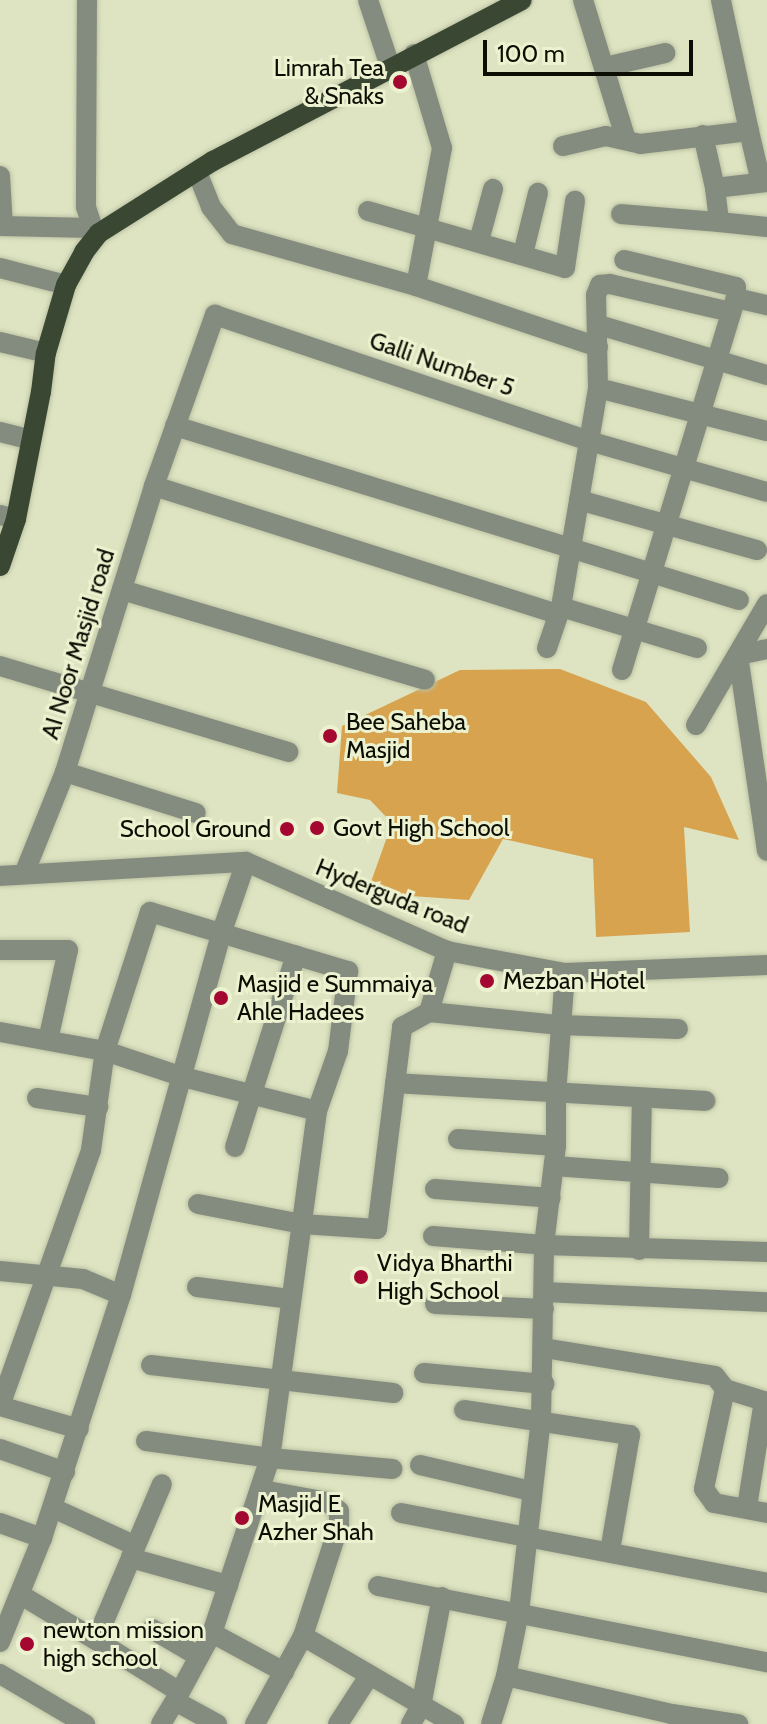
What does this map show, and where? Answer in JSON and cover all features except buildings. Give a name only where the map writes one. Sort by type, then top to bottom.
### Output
[{"type":"main road","points":[[0,566],[8,517],[31,440],[46,353],[66,285],[96,231],[197,172],[414,54],[522,0]]},
{"type":"street","points":[[0,176],[2,226],[96,231],[86,207],[87,0]]},
{"type":"street","points":[[368,0],[391,69]]},
{"type":"street","points":[[583,0],[626,140]]},
{"type":"street","points":[[715,188],[764,182],[749,131],[721,0]]},
{"type":"street","points":[[605,67],[665,53]]},
{"type":"street","points":[[414,54],[442,148],[416,286]]},
{"type":"street","points":[[563,146],[606,136],[640,144],[749,131]]},
{"type":"street","points":[[703,135],[719,222]]},
{"type":"street","points":[[197,172],[211,207],[232,234],[416,286],[598,347]]},
{"type":"street","points":[[479,241],[493,189]]},
{"type":"street","points":[[523,254],[538,193]]},
{"type":"street","points":[[368,211],[565,268],[575,201]]},
{"type":"street","points":[[621,214],[767,227]]},
{"type":"street","points":[[622,670],[702,416],[736,287],[624,260]]},
{"type":"street","points":[[0,268],[66,285]]},
{"type":"street","points":[[547,648],[559,610],[598,388],[596,295],[600,285],[610,284],[733,305],[767,305]]},
{"type":"street","name":"Galli Number 5","points":[[175,426],[215,315],[589,441],[767,492]]},
{"type":"street","points":[[599,325],[767,375]]},
{"type":"street","points":[[0,342],[46,353]]},
{"type":"street","points":[[598,388],[767,431]]},
{"type":"street","points":[[175,426],[653,576],[739,600]]},
{"type":"street","name":"AI Noor Masjid road","points":[[24,874],[65,772],[91,695],[175,426]]},
{"type":"street","points":[[0,432],[31,440]]},
{"type":"street","points":[[154,486],[559,610],[697,648]]},
{"type":"street","points":[[579,500],[757,550]]},
{"type":"street","points":[[122,590],[425,680]]},
{"type":"street","points":[[696,725],[767,604]]},
{"type":"street","points":[[738,655],[767,649]]},
{"type":"street","points":[[738,655],[767,851]]},
{"type":"street","points":[[0,666],[288,752]]},
{"type":"street","points":[[65,772],[196,813]]},
{"type":"street","points":[[0,1642],[12,1603],[42,1538],[79,1429],[121,1295],[221,934],[246,862]]},
{"type":"street","name":"Hyderguda road","points":[[0,876],[246,862],[447,951],[565,973],[767,965]]},
{"type":"street","points":[[79,1429],[0,1406],[44,1273],[91,1150],[105,1051],[150,912],[348,971],[338,1051],[317,1111],[283,1381],[270,1458],[212,1633],[161,1724]]},
{"type":"street","points":[[0,950],[68,950],[48,1040]]},
{"type":"street","points":[[429,1012],[447,951]]},
{"type":"street","points":[[235,1147],[296,955]]},
{"type":"street","points":[[491,1724],[506,1676],[519,1612],[541,1420],[544,1245],[555,1156],[565,973]]},
{"type":"street","points":[[198,1204],[302,1224],[377,1229],[402,1027],[429,1012],[560,1025],[678,1029]]},
{"type":"street","points":[[0,1032],[105,1051],[183,1077],[317,1111]]},
{"type":"street","points":[[395,1083],[556,1095],[705,1101]]},
{"type":"street","points":[[37,1098],[98,1107]]},
{"type":"street","points":[[639,1250],[642,1098]]},
{"type":"street","points":[[458,1139],[640,1171],[719,1178]]},
{"type":"street","points":[[435,1189],[551,1198]]},
{"type":"street","points":[[433,1236],[639,1250],[767,1252]]},
{"type":"street","points":[[0,1271],[83,1279],[121,1295]]},
{"type":"street","points":[[197,1287],[291,1299]]},
{"type":"street","points":[[435,1304],[544,1300],[767,1302]]},
{"type":"street","points":[[544,1348],[715,1376],[725,1389],[766,1401],[757,1510],[714,1503],[704,1489],[725,1389]]},
{"type":"street","points":[[151,1365],[393,1393]]},
{"type":"street","points":[[424,1373],[544,1384]]},
{"type":"street","points":[[464,1410],[630,1435],[610,1551]]},
{"type":"street","points":[[146,1441],[270,1458],[393,1469]]},
{"type":"street","points":[[0,1449],[65,1472]]},
{"type":"street","points":[[420,1465],[531,1491]]},
{"type":"street","points":[[96,1640],[162,1484]]},
{"type":"street","points":[[255,1724],[303,1636],[339,1525],[339,1511],[328,1502],[261,1490]]},
{"type":"street","points":[[53,1508],[132,1551],[228,1585]]},
{"type":"street","points":[[401,1513],[767,1583]]},
{"type":"street","points":[[0,1523],[42,1538]]},
{"type":"street","points":[[378,1586],[767,1662]]},
{"type":"street","points":[[416,1715],[442,1597]]},
{"type":"street","points":[[12,1603],[96,1640],[217,1724]]},
{"type":"street","points":[[152,1629],[198,1656]]},
{"type":"street","points":[[212,1633],[284,1672]]},
{"type":"street","points":[[303,1636],[369,1676],[416,1715],[454,1724]]},
{"type":"street","points":[[0,1674],[85,1724]]},
{"type":"street","points":[[338,1724],[369,1676]]},
{"type":"street","points":[[506,1676],[672,1714],[738,1724]]},
{"type":"shaded area","points":[[560,669],[646,702],[711,777],[739,840],[684,827],[690,932],[596,937],[593,859],[503,839],[469,900],[367,893],[392,823],[370,800],[337,793],[342,726],[460,670]]},
{"type":"place","name":"Limrah Tea & Snaks","points":[[400,82]]},
{"type":"place","name":"Bee Saheba Masjid","points":[[330,736]]},
{"type":"place","name":"Govt High School","points":[[317,828]]},
{"type":"place","name":"School Ground","points":[[287,829]]},
{"type":"place","name":"Mezban Hotel","points":[[487,981]]},
{"type":"place","name":"Masjid e Summaiya Ahle Hadees","points":[[221,998]]},
{"type":"place","name":"Vidya Bharthi High School","points":[[361,1277]]},
{"type":"place","name":"Masjid E Azher Shah","points":[[242,1518]]},
{"type":"place","name":"newton mission high school","points":[[27,1644]]}]
